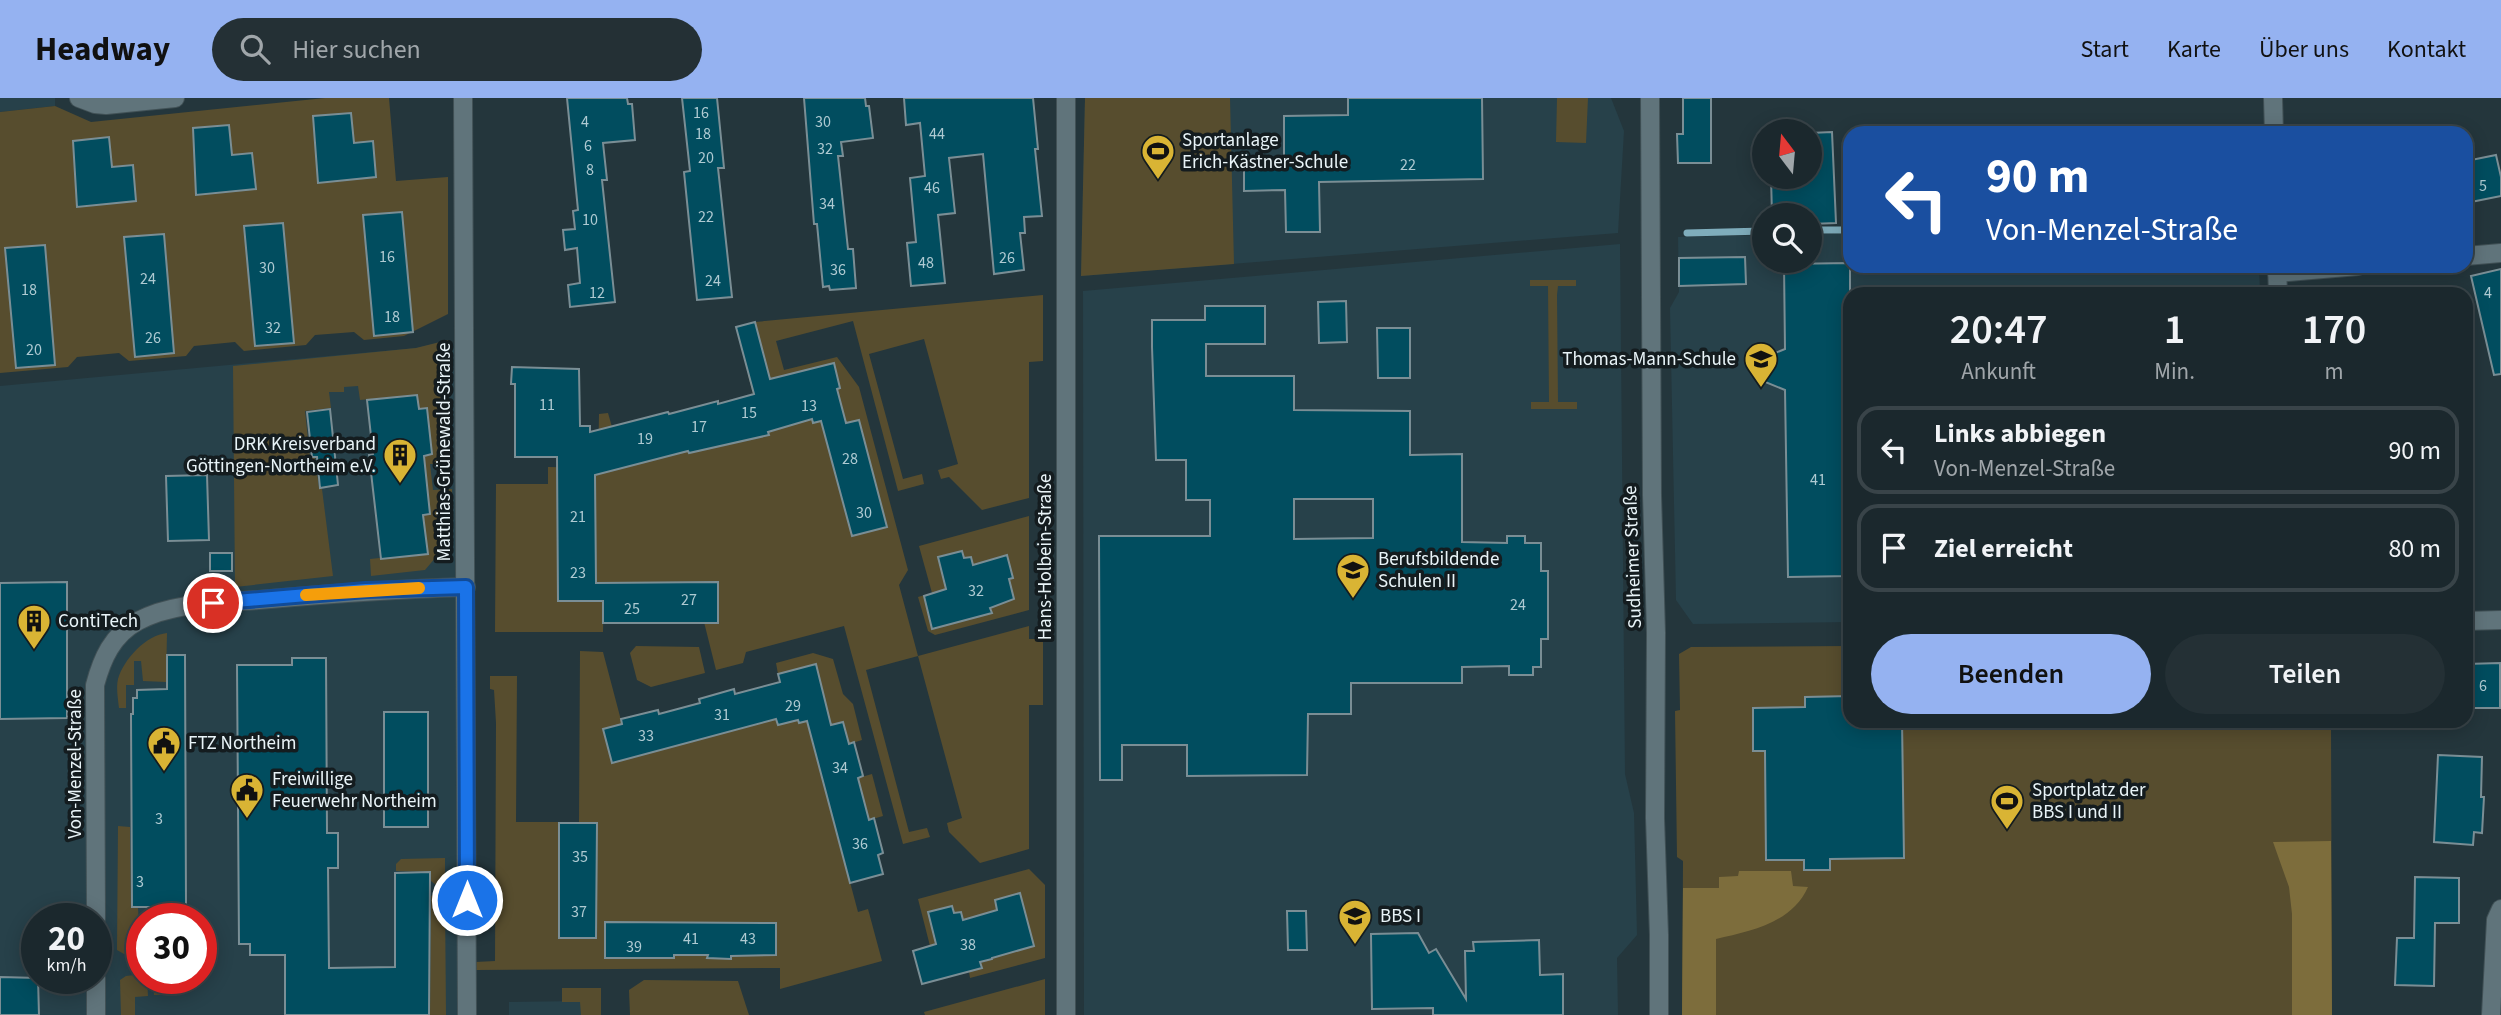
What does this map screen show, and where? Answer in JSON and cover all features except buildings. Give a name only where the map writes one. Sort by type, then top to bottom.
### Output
[{"type":"street","points":[[79,98],[106,105],[175,98]]},
{"type":"street","name":"Matthias-Grünewald-Straße","points":[[463,98],[467,1015]]},
{"type":"street","name":"Hans-Holbein-Straße","points":[[1066,98],[1066,1015]]},
{"type":"street","name":"Sudheimer Straße","points":[[1650,98],[1659,1015]]},
{"type":"street","points":[[2273,98],[2274,126]]},
{"type":"street","points":[[2473,255],[2501,253]]},
{"type":"street","name":"Von-Menzel-Straße","points":[[96,903],[95,685],[102,661],[116,638],[137,621],[171,609],[366,590],[466,587]]},
{"type":"street","points":[[2473,621],[2501,620]]},
{"type":"street","points":[[2491,1015],[2496,920],[2501,909]]},
{"type":"street","points":[[96,994],[96,1015]]},
{"type":"shaded area","points":[[0,98],[55,98],[55,106],[0,112]]},
{"type":"shaded area","points":[[325,98],[389,98],[396,181],[448,177],[448,314],[404,336],[364,340],[354,332],[315,335],[306,345],[244,351],[235,342],[194,346],[186,356],[129,361],[119,353],[77,357],[68,367],[0,373],[0,112],[55,106],[91,122]]},
{"type":"shaded area","points":[[1085,98],[1611,98],[1624,131],[1618,233],[1081,276]]},
{"type":"shaded area","name":"Sportanlage Erich-Kästner-Schule","points":[[1085,98],[1230,98],[1234,264],[1081,276]]},
{"type":"shaded area","points":[[1557,98],[1588,98],[1586,143],[1556,142]]},
{"type":"shaded area","name":"Thomas-Mann-Schule","points":[[1822,234],[1843,234],[1843,273],[2259,273],[2260,287],[1843,287],[1843,622],[1693,624],[1676,600],[1670,308],[1679,292],[1678,237],[1752,235],[1752,273],[1822,273]]},
{"type":"shaded area","name":"Berufsbildende Schulen II","points":[[1620,244],[1625,774],[1634,813],[1637,935],[1617,958],[1618,1015],[1084,1015],[1083,291]]},
{"type":"shaded area","points":[[1530,280],[1576,280],[1576,286],[1558,286],[1557,295],[1558,402],[1577,402],[1577,409],[1531,409],[1531,402],[1549,402],[1548,286],[1530,286]]},
{"type":"shaded area","points":[[1043,295],[1043,361],[1029,362],[1029,498],[982,510],[949,477],[941,479],[938,470],[958,464],[924,339],[869,354],[903,479],[922,474],[924,484],[898,491],[853,321],[776,341],[784,370],[837,357],[859,387],[908,570],[899,585],[918,656],[866,670],[909,832],[927,828],[930,837],[903,844],[844,626],[746,652],[743,663],[716,670],[704,622],[718,622],[718,582],[604,583],[603,632],[495,632],[496,484],[548,484],[548,467],[598,468],[599,414],[608,413],[612,427],[753,394],[748,375],[767,369],[755,322]]},
{"type":"shaded area","points":[[448,340],[460,350],[460,1015],[0,1015],[0,386],[416,348]]},
{"type":"shaded area","points":[[448,340],[450,463],[430,464],[433,490],[452,489],[453,537],[425,570],[371,576],[370,559],[427,553],[423,515],[430,513],[424,456],[432,454],[427,409],[419,409],[417,395],[360,400],[358,386],[344,387],[344,392],[329,392],[331,408],[305,411],[310,458],[315,458],[319,488],[322,489],[333,576],[235,587],[233,366],[416,348]]},
{"type":"shaded area","points":[[1029,516],[1029,610],[935,635],[928,631],[918,597],[932,593],[919,546]]},
{"type":"shaded area","points":[[1029,626],[1029,639],[1043,639],[1043,705],[1029,705],[1029,849],[980,863],[949,832],[947,823],[962,818],[918,656]]},
{"type":"shaded area","points":[[167,633],[166,682],[143,681],[141,661],[134,661],[134,685],[126,685],[126,708],[119,708],[117,682],[125,664],[144,643]]},
{"type":"shaded area","points":[[636,646],[699,647],[705,673],[651,687],[637,680],[630,653]]},
{"type":"shaded area","name":"Sportplatz der BBS I und II","points":[[1843,646],[1843,728],[2331,728],[2332,1015],[1682,1015],[1683,861],[1677,857],[1675,711],[1680,710],[1679,654],[1691,647]]},
{"type":"shaded area","points":[[580,651],[603,652],[622,724],[603,729],[776,719],[779,725],[798,720],[799,723],[807,721],[858,912],[868,909],[882,961],[780,989],[780,968],[475,970],[475,962],[495,961],[496,723],[494,690],[490,689],[490,676],[517,676],[516,822],[579,822]]},
{"type":"shaded area","points":[[813,653],[833,659],[843,694],[853,704],[862,740],[849,744],[831,725],[816,664],[778,674],[776,663]]},
{"type":"shaded area","points":[[872,774],[883,816],[869,820],[858,778]]},
{"type":"shaded area","points":[[118,826],[130,827],[131,903],[126,903],[126,954],[117,950]]},
{"type":"shaded area","points":[[2331,841],[2332,1015],[2292,1015],[2292,914],[2289,887],[2273,842]]},
{"type":"shaded area","points":[[445,858],[445,885],[436,885],[431,881],[431,872],[396,871],[396,864],[401,859]]},
{"type":"shaded area","points":[[1029,869],[1045,885],[1045,958],[970,978],[969,972],[981,968],[980,963],[992,959],[997,910],[984,914],[985,919],[964,924],[961,912],[954,913],[952,906],[928,912],[938,944],[930,946],[918,899]]},
{"type":"shaded area","points":[[1739,871],[1791,871],[1793,886],[1808,887],[1792,909],[1781,917],[1756,929],[1716,939],[1716,1015],[1682,1015],[1683,888],[1719,888],[1719,877],[1738,876]]},
{"type":"shaded area","points":[[442,894],[445,897],[446,1015],[430,1015],[431,896]]},
{"type":"shaded area","points":[[126,976],[126,994],[148,994],[135,997],[135,1015],[121,1015],[120,980]]},
{"type":"shaded area","points":[[1045,979],[1045,1015],[925,1015],[924,1012]]},
{"type":"shaded area","points":[[644,980],[738,981],[749,1015],[630,1015],[629,990]]},
{"type":"shaded area","points":[[562,988],[601,988],[601,1015],[581,1015],[580,1002],[562,1002]]},
{"type":"shaded area","points":[[581,1001],[581,1015],[509,1015],[509,1002]]},
{"type":"waterway","points":[[1822,230],[1843,230]]},
{"type":"waterway","points":[[1687,233],[1752,231]]},
{"type":"slow traffic","points":[[306,595],[419,588]]},
{"type":"place","name":"Sportanlage Erich-Kästner-Schule","points":[[1158,181]]},
{"type":"place","name":"Thomas-Mann-Schule","points":[[1761,389]]},
{"type":"place","name":"DRK Kreisverband Göttingen-Northeim e.V.","points":[[400,485]]},
{"type":"place","name":"Berufsbildende Schulen II","points":[[1353,600]]},
{"type":"place","name":"ContiTech","points":[[34,651]]},
{"type":"place","name":"FTZ Northeim","points":[[164,773]]},
{"type":"place","name":"Freiwillige Feuerwehr Northeim","points":[[247,820]]},
{"type":"place","name":"Sportplatz der BBS I und II","points":[[2007,831]]},
{"type":"place","name":"BBS I","points":[[1355,946]]},
{"type":"route","points":[[213,603],[366,590],[466,587],[467,900]]}]
